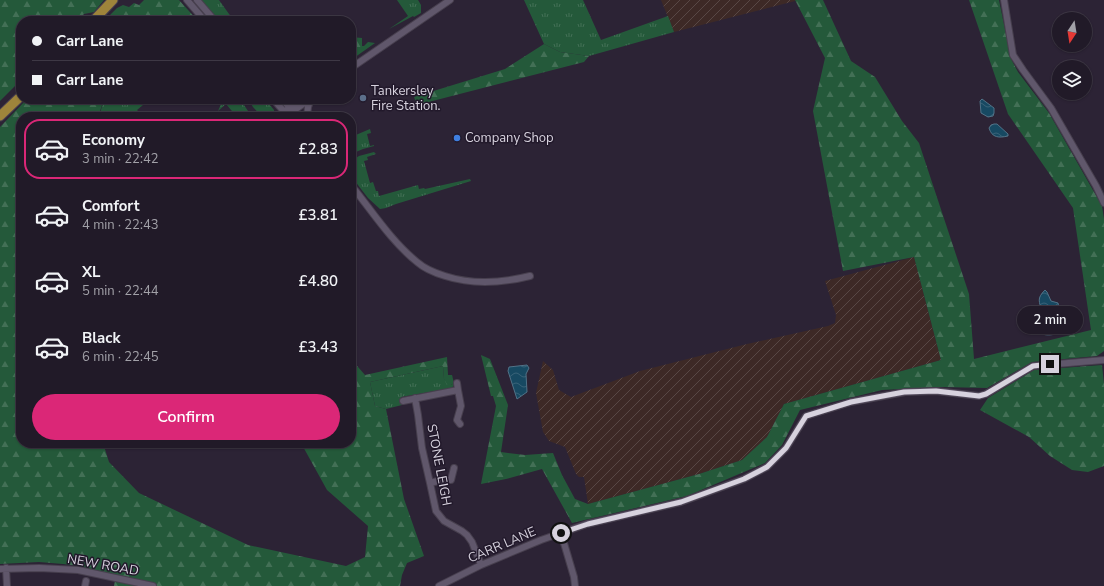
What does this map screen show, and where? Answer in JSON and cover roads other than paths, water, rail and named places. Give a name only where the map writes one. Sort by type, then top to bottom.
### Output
[{"type":"highway","points":[[97,16],[113,0]]},
{"type":"highway","points":[[0,116],[16,101]]},
{"type":"street","points":[[187,0],[201,16]]},
{"type":"street","points":[[197,0],[211,16]]},
{"type":"street","points":[[356,65],[450,0]]},
{"type":"street","points":[[1004,0],[1013,55],[1022,70],[1051,108],[1096,186],[1104,203]]},
{"type":"street","points":[[277,104],[284,112]]},
{"type":"street","points":[[286,104],[294,112]]},
{"type":"street","points":[[289,112],[296,104]]},
{"type":"street","points":[[291,109],[300,104]]},
{"type":"street","points":[[356,192],[404,251],[419,264],[435,272],[462,281],[479,282],[514,280],[530,276]]},
{"type":"street","name":"CARR LANE","points":[[439,586],[536,542],[561,533],[588,524],[681,502],[744,479],[767,467],[786,448],[806,416],[851,402],[904,392],[936,391],[979,396],[986,394],[1033,366],[1104,360]]},
{"type":"street","points":[[457,383],[461,406],[457,420],[460,424]]},
{"type":"street","points":[[403,401],[458,390]]},
{"type":"street","name":"STONE LEIGH","points":[[415,398],[422,448],[436,511],[444,521],[467,535],[472,542],[481,566]]},
{"type":"street","points":[[430,483],[442,480],[451,480],[454,468]]},
{"type":"street","points":[[561,533],[574,577],[575,586]]},
{"type":"street","points":[[3,568],[7,586]]},
{"type":"street","name":"NEW ROAD","points":[[3,568],[58,568],[78,570],[153,586]]},
{"type":"water","points":[[982,99],[994,108],[993,116],[988,117],[981,113],[980,101]]},
{"type":"water","points":[[994,124],[997,124],[1008,134],[1008,136],[999,137],[992,134],[989,128]]},
{"type":"water","points":[[1045,290],[1051,301],[1058,303],[1061,318],[1065,324],[1065,330],[1050,335],[1039,333],[1036,330],[1041,313],[1039,300]]},
{"type":"water","points":[[527,365],[529,368],[526,374],[527,392],[517,399],[508,371],[509,367]]},
{"type":"place","name":"Tankersley Fire Station.","points":[[363,98]]},
{"type":"place","name":"Company Shop","points":[[457,138]]}]
